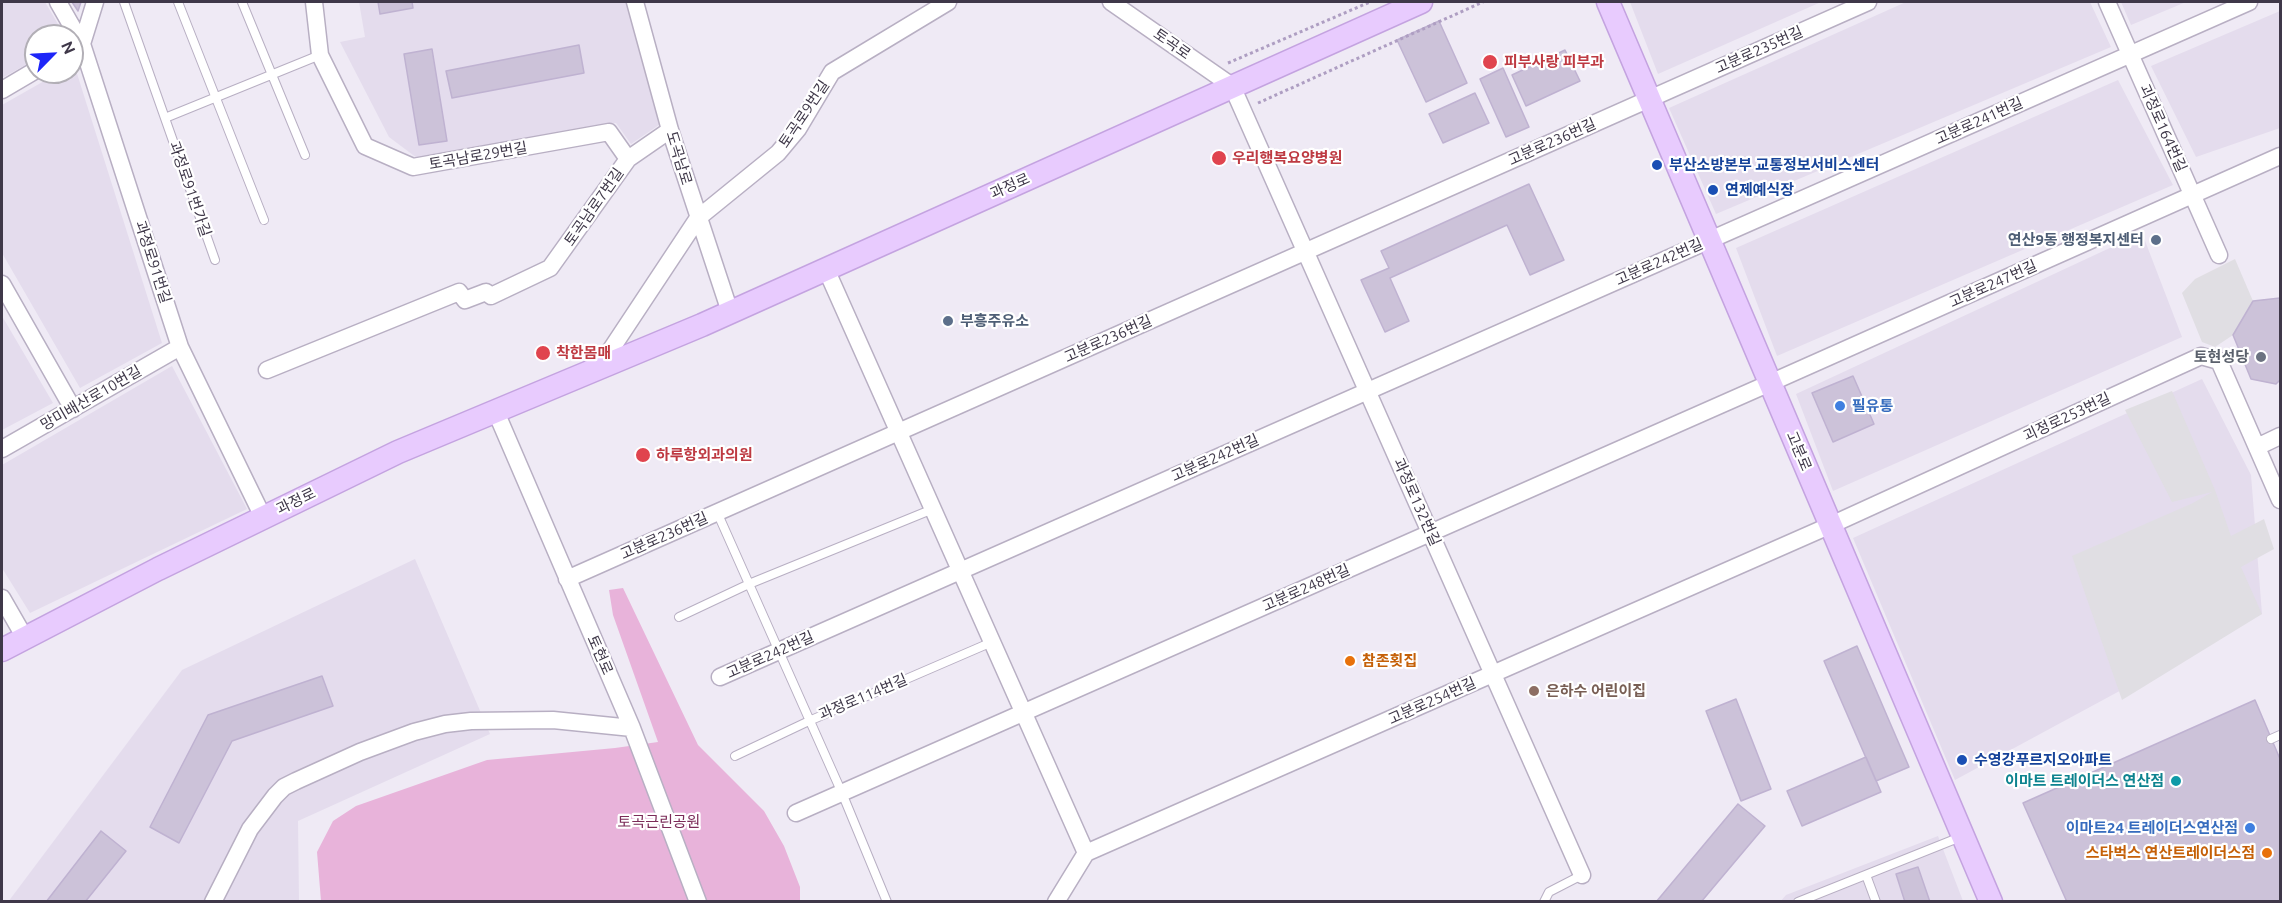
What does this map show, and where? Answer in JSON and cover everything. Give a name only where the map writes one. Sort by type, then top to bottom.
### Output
[{"type":"main road","name":"과정로","points":[[2,650],[263,517],[398,452],[598,369],[826,269],[1227,76],[1421,2]]},
{"type":"main road","name":"고분로","points":[[1608,2],[1991,902]]},
{"type":"street","name":"과정로91번길","points":[[58,2],[68,24]]},
{"type":"street","points":[[84,29],[95,2]]},
{"type":"street","name":"토곡남로29번길","points":[[314,2],[320,55],[365,146],[414,167],[609,132],[628,159]]},
{"type":"street","name":"도곡남로","points":[[635,2],[670,130],[730,312]]},
{"type":"street","name":"토곡로9번길","points":[[698,219],[778,153],[798,129],[832,72],[948,2]]},
{"type":"street","name":"토곡로","points":[[1111,2],[1227,76]]},
{"type":"street","name":"고분로235번길","points":[[1649,99],[1868,2]]},
{"type":"street","name":"괴정로164번길","points":[[2107,2],[2219,255]]},
{"type":"street","name":"고분로241번길","points":[[1709,240],[2249,2]]},
{"type":"street","name":"과정로91번길","points":[[84,66],[180,347],[263,517]]},
{"type":"street","name":"과정로132번길","points":[[1227,76],[1582,875]]},
{"type":"street","points":[[2,90],[24,77]]},
{"type":"street","name":"고분로236번길","points":[[567,579],[1649,99]]},
{"type":"street","name":"토곡남로7번길","points":[[267,370],[459,292],[465,300],[486,292],[491,296],[550,268],[628,159],[670,130]]},
{"type":"street","name":"고분로247번길","points":[[1770,383],[2280,156]]},
{"type":"street","points":[[598,369],[698,219]]},
{"type":"street","name":"고분로242번길","points":[[720,677],[1709,240]]},
{"type":"street","points":[[826,269],[1086,854],[1056,902]]},
{"type":"street","points":[[2,284],[73,409]]},
{"type":"street","name":"망미배산로10번길","points":[[2,449],[180,347]]},
{"type":"street","name":"괴정로253번길","points":[[1831,525],[2201,356],[2219,361],[2280,500]]},
{"type":"street","name":"고분로248번길","points":[[796,813],[1770,383]]},
{"type":"street","name":"토현로","points":[[496,412],[632,728],[698,902]]},
{"type":"street","points":[[2257,447],[2280,436]]},
{"type":"street","name":"고분로254번길","points":[[1086,854],[1831,525]]},
{"type":"street","points":[[2,598],[24,638]]},
{"type":"street","points":[[213,902],[250,829],[275,796],[296,781],[360,752],[414,732],[445,724],[553,720],[632,728]]},
{"type":"lane","name":"과정로91번가길","points":[[124,2],[215,260]]},
{"type":"lane","points":[[178,2],[264,220]]},
{"type":"lane","points":[[242,2],[305,155]]},
{"type":"lane","points":[[165,118],[320,55]]},
{"type":"lane","points":[[679,616],[749,584],[933,509]]},
{"type":"lane","points":[[717,512],[842,793],[885,898]]},
{"type":"lane","name":"과정로114번길","points":[[735,756],[809,721],[992,642]]},
{"type":"lane","points":[[2271,739],[2280,735]]},
{"type":"lane","points":[[1798,902],[1963,836]]},
{"type":"lane","points":[[1866,874],[1876,902]]},
{"type":"lane","name":"과정로132번길","points":[[1544,902],[1549,892],[1582,875]]},
{"type":"path","points":[[1227,76],[1370,2]]},
{"type":"path","points":[[1252,106],[1484,2]]},
{"type":"shaded area","points":[[2,2],[45,2],[58,24],[24,24],[24,66],[2,78]]},
{"type":"shaded area","points":[[359,2],[634,2],[659,125],[631,144],[616,123],[417,158],[389,137],[340,42],[365,37]]},
{"type":"shaded area","points":[[1630,2],[1821,2],[1658,74]]},
{"type":"shaded area","points":[[1906,2],[2090,2],[2111,47],[1716,214],[1669,108]]},
{"type":"shaded area","points":[[2121,2],[2186,2],[2131,25]]},
{"type":"shaded area","points":[[2280,11],[2280,128],[2196,157],[2151,66]]},
{"type":"shaded area","points":[[2118,80],[2173,185],[1777,356],[1736,248]]},
{"type":"shaded area","points":[[39,84],[80,84],[162,343],[80,388],[2,253],[2,105]]},
{"type":"shaded area","points":[[2142,233],[2182,337],[1833,491],[1796,394]]},
{"type":"shaded area","points":[[2235,259],[2253,301],[2233,335],[2215,347],[2202,342],[2182,293],[2195,279]]},
{"type":"shaded area","points":[[2,316],[53,403],[2,430]]},
{"type":"shaded area","points":[[172,366],[247,509],[30,613],[2,568],[2,465]]},
{"type":"shaded area","points":[[2202,379],[2251,475],[2262,614],[1955,780],[1853,538]]},
{"type":"shaded area","points":[[2172,391],[2215,490],[2231,536],[2264,519],[2274,549],[2241,567],[2262,614],[2122,700],[2072,556],[2193,503],[2212,492],[2172,502],[2125,410]]},
{"type":"shaded area","points":[[415,559],[490,734],[298,821],[299,901],[8,902],[182,670]]},
{"type":"shaded area","points":[[1938,836],[1963,901],[1780,902],[1786,895]]},
{"type":"green space","name":"토곡근린공원","points":[[623,588],[698,745],[764,811],[784,846],[800,887],[800,901],[321,901],[317,852],[333,821],[356,806],[487,760],[658,742],[613,615],[609,590]]},
{"type":"building","points":[[72,2],[81,2],[78,11]]},
{"type":"building","points":[[378,2],[412,2],[413,8],[380,14]]},
{"type":"building","points":[[1439,21],[1467,83],[1426,102],[1397,40]]},
{"type":"building","points":[[579,45],[584,73],[452,98],[446,71]]},
{"type":"building","points":[[432,49],[447,141],[419,145],[404,54]]},
{"type":"building","points":[[1565,50],[1580,81],[1526,106],[1512,75]]},
{"type":"building","points":[[1503,68],[1529,127],[1506,137],[1480,79]]},
{"type":"building","points":[[1475,93],[1489,123],[1443,143],[1429,114]]},
{"type":"building","points":[[1529,184],[1564,260],[1530,275],[1507,225],[1390,278],[1409,321],[1385,332],[1361,280],[1389,268],[1381,251]]},
{"type":"building","name":"토현성당","points":[[2280,298],[2280,380],[2276,384],[2251,379],[2233,335],[2253,301]]},
{"type":"building","points":[[1853,376],[1874,424],[1833,442],[1812,393]]},
{"type":"building","points":[[1857,646],[1909,767],[1876,781],[1824,661]]},
{"type":"building","points":[[322,676],[333,706],[232,741],[179,843],[150,827],[208,715]]},
{"type":"building","points":[[1736,699],[1771,789],[1741,801],[1706,711]]},
{"type":"building","name":"이마트 트레이더스 연산점","points":[[2255,700],[2280,759],[2280,902],[2067,902],[2023,803]]},
{"type":"building","points":[[1866,757],[1881,792],[1802,826],[1787,791]]},
{"type":"building","points":[[1738,804],[1765,826],[1701,902],[1656,902]]},
{"type":"building","points":[[101,831],[126,851],[85,902],[46,902]]},
{"type":"building","points":[[1918,867],[1930,902],[1905,902],[1896,874]]},
{"type":"place","name":"피부사랑 피부과","points":[[1490,62]]},
{"type":"place","name":"우리행복요양병원","points":[[1219,158]]},
{"type":"place","name":"부산소방본부 교통정보서비스센터","points":[[1657,165]]},
{"type":"place","name":"연제예식장","points":[[1713,190]]},
{"type":"place","name":"연산9동 행정복지센터","points":[[2156,240]]},
{"type":"place","name":"부흥주유소","points":[[948,321]]},
{"type":"place","name":"착한몸매","points":[[543,353]]},
{"type":"place","name":"토현성당","points":[[2261,357]]},
{"type":"place","name":"필유통","points":[[1840,406]]},
{"type":"place","name":"하루항외과의원","points":[[643,455]]},
{"type":"place","name":"참존횟집","points":[[1350,661]]},
{"type":"place","name":"은하수 어린이집","points":[[1534,691]]},
{"type":"place","name":"수영강푸르지오아파트","points":[[1962,760]]},
{"type":"place","name":"이마트 트레이더스 연산점","points":[[2176,781]]},
{"type":"place","name":"이마트24 트레이더스연산점","points":[[2250,828]]},
{"type":"place","name":"스타벅스 연산트레이더스점","points":[[2267,853]]}]
